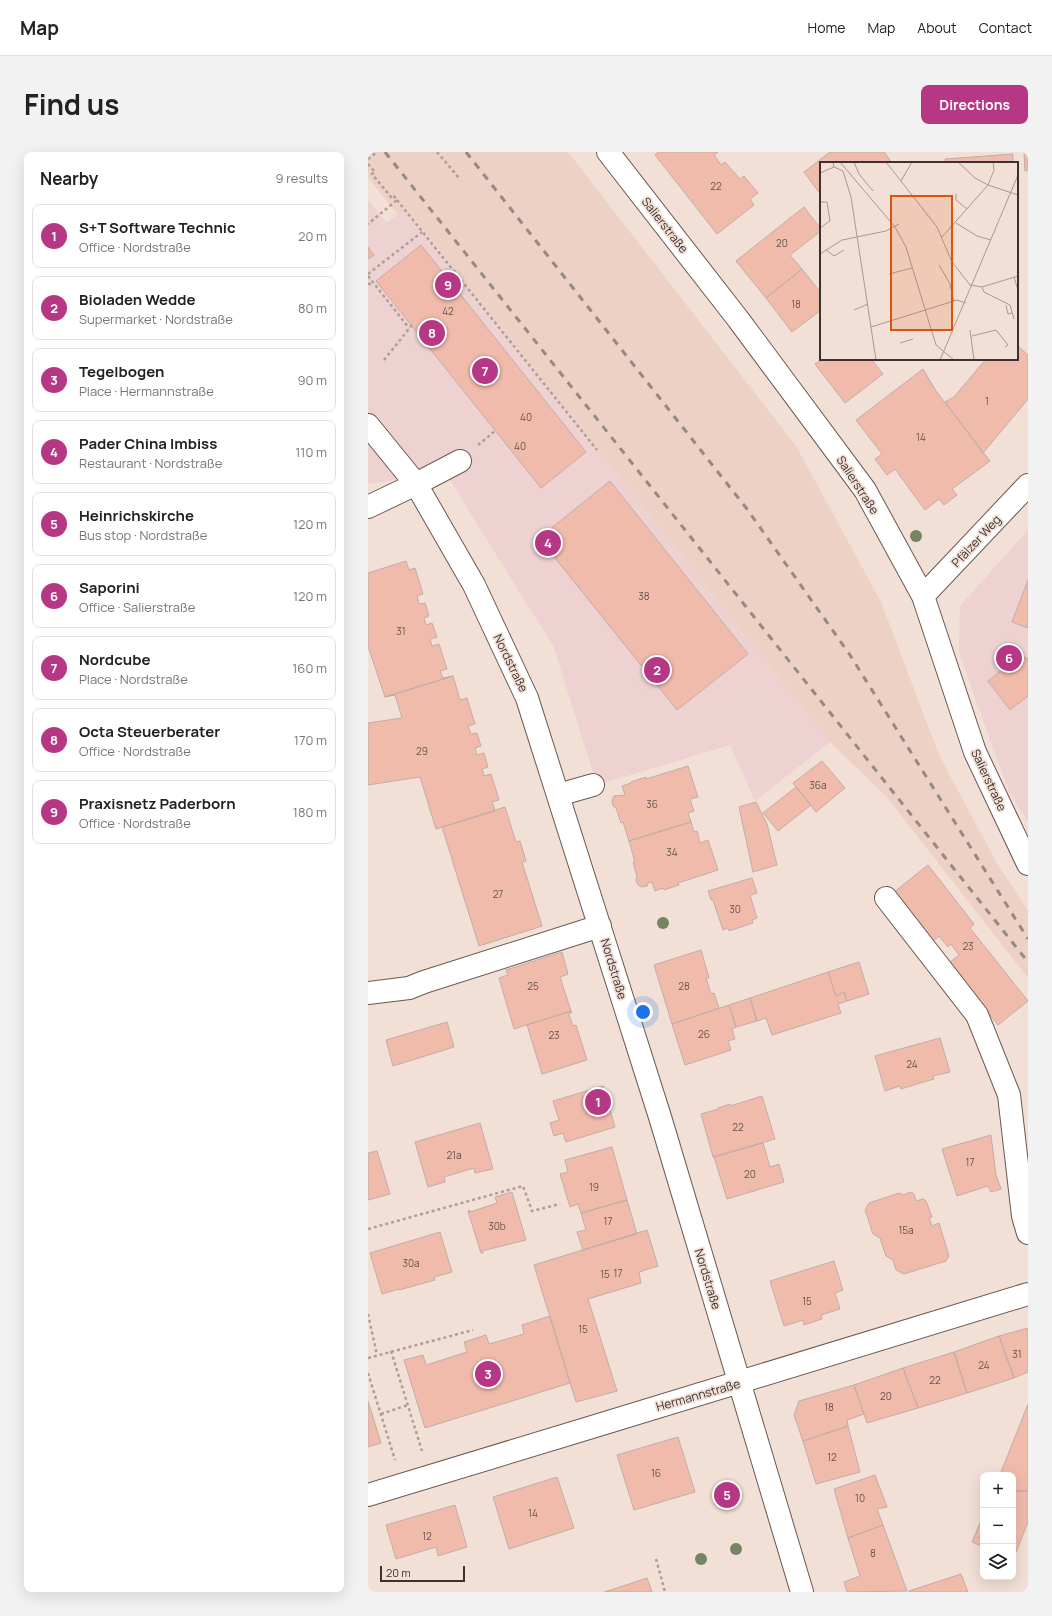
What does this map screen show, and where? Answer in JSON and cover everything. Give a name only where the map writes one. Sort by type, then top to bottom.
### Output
[{"type":"street","name":"Salierstraße","points":[[608,152],[738,319],[865,490],[923,596],[975,752],[1028,864]]},
{"type":"street","name":"Nordstraße","points":[[368,425],[416,484],[474,585],[527,698],[660,1118],[802,1592]]},
{"type":"street","points":[[368,507],[460,461]]},
{"type":"street","name":"Pfälzer Weg","points":[[923,596],[1028,485]]},
{"type":"street","points":[[558,795],[593,785]]},
{"type":"street","points":[[886,898],[977,1015],[1009,1095],[1022,1216],[1028,1234]]},
{"type":"street","points":[[368,993],[409,988],[600,926]]},
{"type":"street","name":"Hermannstraße","points":[[368,1495],[1028,1294]]},
{"type":"path","points":[[368,159],[377,152]]},
{"type":"path","points":[[438,152],[458,178]]},
{"type":"path","points":[[368,164],[375,172],[372,174],[391,197],[393,195],[596,450]]},
{"type":"path","points":[[368,224],[397,200]]},
{"type":"path","points":[[409,328],[368,275],[422,232]]},
{"type":"path","points":[[368,284],[374,284]]},
{"type":"path","points":[[384,360],[412,325]]},
{"type":"path","points":[[368,1229],[523,1186],[532,1211],[560,1204]]},
{"type":"path","points":[[368,1314],[377,1355]]},
{"type":"path","points":[[368,1358],[473,1330]]},
{"type":"path","points":[[391,1352],[430,1476]]},
{"type":"path","points":[[368,1373],[402,1485]]},
{"type":"path","points":[[381,1414],[408,1405]]},
{"type":"path","points":[[656,1559],[666,1592]]},
{"type":"shaded area","points":[[368,152],[568,152],[796,446],[881,602],[939,755],[995,860],[1028,911],[1028,978],[886,796],[830,742],[406,208],[398,214],[385,199],[368,177]]},
{"type":"shaded area","points":[[368,200],[387,223],[405,207],[830,742],[755,801],[730,745],[597,785],[553,645],[445,472],[368,484]]},
{"type":"shaded area","points":[[1028,530],[1028,821],[1009,792],[959,653],[960,606]]},
{"type":"building","points":[[658,152],[718,152],[714,155],[721,165],[725,162],[740,179],[744,176],[758,193],[750,199],[754,205],[717,234],[655,155]]},
{"type":"building","points":[[830,152],[884,152],[891,162],[820,162],[820,194],[804,172]]},
{"type":"building","points":[[1024,152],[1028,152],[1028,170],[1025,171]]},
{"type":"building","points":[[1013,154],[1013,162],[946,162],[945,159]]},
{"type":"building","points":[[804,207],[820,228],[820,232],[790,255],[802,269],[766,298],[736,261]]},
{"type":"building","points":[[421,245],[586,452],[541,488],[376,281]]},
{"type":"building","points":[[368,247],[374,255],[368,259]]},
{"type":"building","points":[[802,269],[820,292],[820,311],[792,332],[766,298]]},
{"type":"building","points":[[1018,346],[1028,355],[1028,399],[983,453],[945,402],[954,397],[985,360],[1018,360]]},
{"type":"building","points":[[821,360],[872,360],[883,374],[845,403],[815,364]]},
{"type":"building","points":[[923,369],[936,391],[990,461],[952,489],[957,495],[944,505],[939,499],[925,510],[895,469],[887,475],[875,459],[882,454],[856,420]]},
{"type":"building","points":[[610,481],[748,654],[677,710],[539,538]]},
{"type":"building","points":[[406,561],[409,570],[415,568],[423,594],[417,596],[419,604],[425,603],[429,616],[424,618],[426,625],[432,623],[437,637],[430,639],[432,646],[439,644],[447,669],[440,671],[443,678],[453,676],[385,697],[368,646],[368,573]]},
{"type":"building","points":[[1028,580],[1028,628],[1012,622]]},
{"type":"building","points":[[1015,645],[1026,659],[1028,658],[1028,696],[1010,710],[988,681],[1003,669],[996,660]]},
{"type":"building","points":[[453,676],[460,700],[467,698],[475,724],[468,726],[471,734],[477,733],[481,746],[475,748],[477,755],[484,753],[488,767],[482,769],[484,776],[491,774],[499,800],[492,802],[495,811],[436,829],[420,777],[368,785],[368,723],[402,718],[395,695],[385,697]]},
{"type":"building","points":[[822,761],[845,788],[816,812],[793,783]]},
{"type":"building","points":[[688,766],[698,797],[690,799],[694,811],[688,813],[691,822],[629,841],[623,822],[621,823],[616,808],[613,806],[612,801],[614,796],[625,795],[622,786],[631,782]]},
{"type":"building","points":[[796,787],[811,805],[778,831],[763,813]]},
{"type":"building","points":[[756,802],[767,824],[777,865],[753,872],[739,807]]},
{"type":"building","points":[[505,807],[516,842],[520,841],[526,861],[522,862],[542,926],[479,946],[442,827]]},
{"type":"building","points":[[691,822],[694,832],[697,831],[700,843],[708,840],[718,870],[678,883],[679,885],[664,890],[663,888],[655,891],[652,882],[648,883],[647,886],[642,887],[638,885],[633,862],[635,862],[629,841]]},
{"type":"building","points":[[928,865],[974,924],[970,928],[1028,1001],[998,1025],[949,963],[959,955],[951,944],[948,947],[939,936],[932,942],[893,893]]},
{"type":"building","points":[[752,878],[757,893],[750,895],[757,918],[752,920],[753,923],[729,931],[728,928],[723,930],[713,900],[711,900],[708,891]]},
{"type":"building","points":[[701,950],[709,978],[706,978],[711,994],[714,993],[719,1008],[672,1024],[654,965]]},
{"type":"building","points":[[562,952],[568,974],[560,977],[571,1011],[514,1029],[499,978],[508,975],[506,970]]},
{"type":"building","points":[[859,962],[869,994],[847,1001],[844,992],[836,996],[828,972]]},
{"type":"building","points":[[828,972],[836,996],[844,992],[847,1001],[838,1004],[841,1013],[772,1035],[766,1018],[757,1021],[750,998]]},
{"type":"building","points":[[750,998],[757,1021],[736,1027],[729,1005]]},
{"type":"building","points":[[729,1005],[736,1027],[732,1029],[735,1039],[728,1041],[731,1050],[685,1065],[672,1024]]},
{"type":"building","points":[[571,1011],[572,1013],[569,1013],[569,1015],[573,1026],[576,1025],[587,1060],[542,1074],[527,1025]]},
{"type":"building","points":[[447,1022],[454,1047],[393,1066],[386,1040]]},
{"type":"building","points":[[940,1038],[950,1072],[933,1076],[934,1079],[901,1089],[900,1086],[885,1091],[875,1056]]},
{"type":"building","points":[[603,1086],[615,1127],[566,1142],[563,1133],[554,1136],[550,1123],[559,1120],[553,1101]]},
{"type":"building","points":[[762,1096],[775,1139],[713,1157],[701,1114],[730,1104],[730,1106]]},
{"type":"building","points":[[480,1123],[493,1169],[475,1173],[474,1168],[444,1177],[445,1182],[428,1187],[415,1142]]},
{"type":"building","points":[[991,1135],[996,1175],[1001,1189],[991,1192],[988,1186],[957,1196],[942,1149]]},
{"type":"building","points":[[763,1143],[770,1167],[779,1164],[784,1182],[727,1199],[714,1157]]},
{"type":"building","points":[[612,1147],[627,1200],[581,1213],[578,1204],[570,1207],[560,1174],[568,1172],[565,1160]]},
{"type":"building","points":[[377,1151],[390,1194],[368,1200],[368,1153]]},
{"type":"building","points":[[512,1192],[526,1240],[482,1251],[483,1253],[481,1253],[468,1211],[470,1210],[470,1212],[497,1203],[495,1197]]},
{"type":"building","points":[[911,1192],[914,1194],[916,1201],[923,1199],[926,1201],[932,1217],[929,1218],[932,1226],[939,1223],[949,1256],[946,1261],[904,1274],[896,1270],[893,1260],[886,1256],[880,1238],[873,1234],[865,1210],[869,1203],[899,1193],[903,1195]]},
{"type":"building","points":[[627,1200],[637,1234],[583,1250],[577,1232],[586,1230],[581,1213]]},
{"type":"building","points":[[647,1230],[658,1266],[639,1272],[641,1283],[588,1299],[617,1391],[576,1402],[534,1265]]},
{"type":"building","points":[[440,1232],[452,1272],[434,1277],[435,1280],[382,1294],[370,1253]]},
{"type":"building","points":[[834,1261],[843,1290],[835,1293],[840,1309],[821,1315],[822,1319],[804,1325],[803,1320],[784,1326],[770,1281]]},
{"type":"building","points":[[550,1316],[570,1383],[425,1428],[404,1360],[423,1355],[426,1365],[467,1352],[464,1342],[486,1335],[489,1344],[524,1334],[522,1325]]},
{"type":"building","points":[[1028,1328],[1028,1372],[1014,1378],[999,1336]]},
{"type":"building","points":[[999,1336],[1014,1378],[967,1393],[954,1352]]},
{"type":"building","points":[[954,1352],[967,1393],[918,1408],[903,1368]]},
{"type":"building","points":[[903,1368],[918,1408],[867,1423],[854,1385]]},
{"type":"building","points":[[854,1385],[864,1414],[847,1420],[848,1426],[803,1441],[794,1415],[799,1401]]},
{"type":"building","points":[[368,1401],[381,1443],[368,1447]]},
{"type":"building","points":[[1028,1404],[1028,1491],[1016,1491],[1016,1472],[1001,1472]]},
{"type":"building","points":[[848,1426],[860,1472],[816,1484],[803,1441]]},
{"type":"building","points":[[678,1437],[695,1492],[634,1510],[617,1455]]},
{"type":"building","points":[[875,1475],[887,1507],[877,1509],[883,1525],[848,1538],[834,1489]]},
{"type":"building","points":[[557,1477],[574,1528],[509,1549],[493,1497]]},
{"type":"building","points":[[1016,1491],[1028,1491],[1028,1522],[1016,1552]]},
{"type":"building","points":[[455,1505],[467,1547],[438,1556],[436,1547],[396,1559],[386,1525]]},
{"type":"building","points":[[980,1523],[980,1546],[972,1542]]},
{"type":"building","points":[[883,1525],[907,1591],[847,1592],[844,1582],[860,1576],[848,1538]]},
{"type":"building","points":[[961,1574],[968,1592],[909,1592],[909,1591]]},
{"type":"building","points":[[647,1578],[652,1592],[604,1592],[617,1588]]},
{"type":"railway","points":[[385,152],[1028,962]]},
{"type":"railway","points":[[466,152],[747,509],[850,655],[1028,939]]},
{"type":"place","name":"Praxisnetz Paderborn","points":[[448,285]]},
{"type":"place","name":"Octa Steuerberater","points":[[432,333]]},
{"type":"place","name":"Nordcube","points":[[485,371]]},
{"type":"place","name":"Pader China Imbiss","points":[[548,543]]},
{"type":"place","name":"Saporini","points":[[1009,658]]},
{"type":"place","name":"Bioladen Wedde","points":[[657,670]]},
{"type":"place","name":"S+T Software Technic","points":[[598,1102]]},
{"type":"place","name":"Tegelbogen","points":[[488,1374]]},
{"type":"place","name":"Heinrichskirche","points":[[727,1495]]}]
